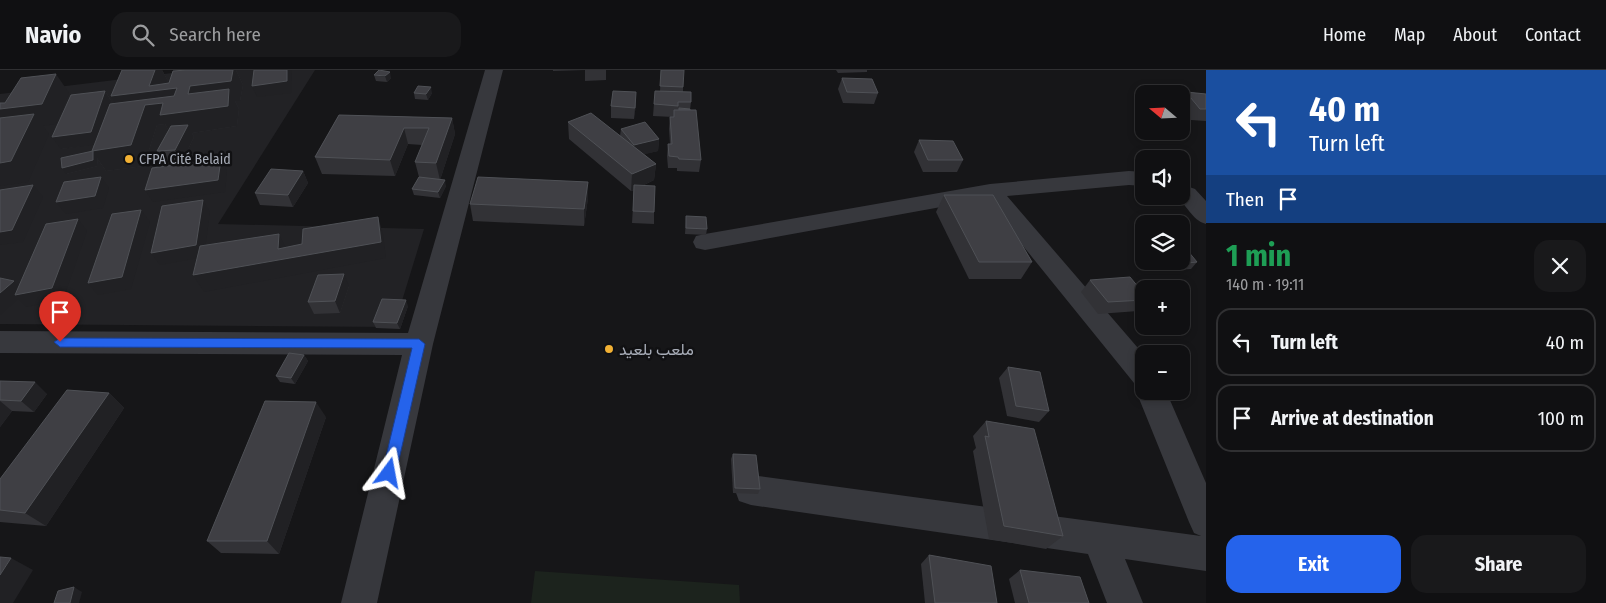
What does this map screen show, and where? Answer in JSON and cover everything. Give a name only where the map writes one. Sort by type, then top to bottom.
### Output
[{"type":"street","points":[[359,603],[419,344],[494,70]]},
{"type":"street","points":[[705,242],[990,191],[1135,178]]},
{"type":"street","points":[[990,191],[1135,364]]},
{"type":"street","points":[[1190,197],[1206,216]]},
{"type":"street","points":[[0,342],[419,344]]},
{"type":"street","points":[[1155,400],[1206,522]]},
{"type":"street","points":[[751,490],[1206,554]]},
{"type":"street","points":[[1099,539],[1125,603]]},
{"type":"shaded area","name":"CFPA Cité Belaid","points":[[197,70],[315,70],[218,224],[424,229],[394,327],[0,324],[0,94]]},
{"type":"shaded area","points":[[535,571],[739,585],[740,603],[531,603]]},
{"type":"building","points":[[122,70],[155,70],[149,86],[169,83],[173,71],[233,70],[231,81],[190,86],[188,94],[229,89],[228,106],[160,115],[163,103],[145,105],[131,145],[92,151],[110,104],[174,96],[177,88],[111,96]]},
{"type":"building","points":[[254,70],[287,70],[287,81],[252,86]]},
{"type":"building","points":[[379,70],[390,72],[385,76],[374,75]]},
{"type":"building","points":[[661,70],[684,70],[683,87],[660,86]]},
{"type":"building","points":[[56,74],[42,104],[0,109],[0,103],[5,103],[21,78]]},
{"type":"building","points":[[842,78],[872,79],[878,93],[847,92]]},
{"type":"building","points":[[418,86],[431,87],[426,94],[414,93]]},
{"type":"building","points":[[105,91],[91,132],[52,137],[71,95]]},
{"type":"building","points":[[613,91],[636,92],[635,108],[611,106]]},
{"type":"building","points":[[655,91],[691,92],[691,102],[678,102],[678,106],[654,104]]},
{"type":"building","points":[[1190,92],[1206,94],[1206,109],[1200,109],[1190,97]]},
{"type":"building","points":[[679,108],[690,109],[690,110],[679,110]]},
{"type":"building","points":[[674,110],[696,110],[701,160],[679,159],[678,157],[669,156],[668,144],[672,144],[670,117],[674,117]]},
{"type":"building","points":[[591,113],[656,164],[632,174],[568,122]]},
{"type":"building","points":[[34,114],[11,161],[0,163],[0,118]]},
{"type":"building","points":[[339,115],[452,118],[436,163],[415,162],[429,128],[404,128],[390,160],[315,157]]},
{"type":"building","points":[[645,122],[659,139],[634,145],[621,129]]},
{"type":"building","points":[[188,125],[175,150],[157,151],[171,126]]},
{"type":"building","points":[[919,140],[953,141],[963,160],[928,160]]},
{"type":"building","points":[[93,151],[93,160],[62,168],[61,158]]},
{"type":"building","points":[[221,159],[218,180],[145,190],[152,168]]},
{"type":"building","points":[[271,169],[303,171],[288,195],[255,193]]},
{"type":"building","points":[[101,177],[95,196],[56,202],[64,182]]},
{"type":"building","points":[[419,177],[445,180],[438,192],[412,189]]},
{"type":"building","points":[[478,177],[588,182],[584,209],[470,204]]},
{"type":"building","points":[[33,185],[12,230],[0,232],[0,190]]},
{"type":"building","points":[[634,185],[655,186],[654,212],[633,211]]},
{"type":"building","points":[[944,195],[993,195],[1032,262],[979,262]]},
{"type":"building","points":[[203,200],[196,245],[151,253],[162,206]]},
{"type":"building","points":[[141,210],[122,277],[88,283],[112,214]]},
{"type":"building","points":[[686,216],[706,217],[707,229],[686,228]]},
{"type":"building","points":[[378,217],[381,242],[193,275],[200,246],[279,234],[278,249],[302,244],[303,229]]},
{"type":"building","points":[[78,219],[52,288],[15,295],[46,224]]},
{"type":"building","points":[[1190,254],[1197,262],[1190,263]]},
{"type":"building","points":[[344,274],[335,301],[308,302],[318,275]]},
{"type":"building","points":[[1130,277],[1135,283],[1135,300],[1108,302],[1090,280]]},
{"type":"building","points":[[0,278],[14,281],[0,293]]},
{"type":"building","points":[[382,299],[406,300],[397,323],[373,322]]},
{"type":"building","points":[[289,353],[304,355],[291,378],[276,376]]},
{"type":"building","points":[[1008,367],[1040,372],[1049,411],[1016,406]]},
{"type":"building","points":[[0,381],[35,382],[21,401],[0,400]]},
{"type":"building","points":[[67,390],[109,393],[25,513],[0,510],[0,479]]},
{"type":"building","points":[[265,401],[316,402],[267,541],[207,541]]},
{"type":"building","points":[[986,421],[1034,429],[1063,536],[1004,526],[985,436],[989,437]]},
{"type":"building","points":[[733,454],[756,455],[760,489],[735,488]]},
{"type":"building","points":[[929,555],[991,566],[997,603],[935,603]]},
{"type":"building","points":[[0,557],[11,558],[0,575]]},
{"type":"building","points":[[1020,570],[1080,577],[1089,603],[1029,603]]},
{"type":"building","points":[[74,587],[70,603],[54,603],[58,591]]},
{"type":"place","name":"CFPA Cité Belaid","points":[[129,159]]},
{"type":"place","name":"ملعب بلعيد","points":[[609,349]]},
{"type":"route","points":[[60,342],[419,344],[389,473]]}]
